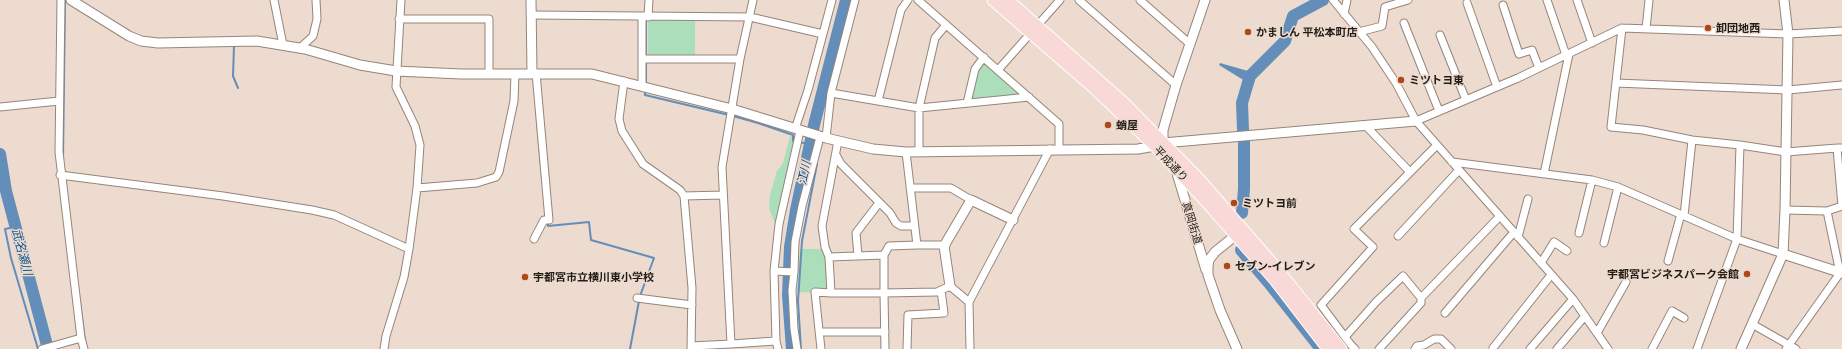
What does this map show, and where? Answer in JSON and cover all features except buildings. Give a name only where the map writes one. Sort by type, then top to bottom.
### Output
[{"type":"main road","name":"平成通り","points":[[993,0],[1034,29]]},
{"type":"main road","name":"平成通り","points":[[1008,0],[1034,29],[1092,86],[1199,179],[1328,349]]},
{"type":"main road","name":"平成通り","points":[[1159,145],[1176,170],[1240,232],[1348,348]]},
{"type":"street","points":[[60,0],[60,175],[81,338],[84,349]]},
{"type":"street","points":[[71,0],[129,36],[141,41],[158,44],[257,41],[320,53],[360,65],[396,71],[429,74],[592,74],[642,85],[732,109],[838,141],[873,149],[906,152],[1138,149],[1159,145],[1416,121],[1497,87],[1622,28],[1788,34],[1842,31]]},
{"type":"street","points":[[274,0],[283,45]]},
{"type":"street","points":[[302,49],[313,36],[316,19],[316,0]]},
{"type":"street","points":[[384,349],[386,336],[404,277],[409,249],[417,188],[420,145],[415,126],[396,87],[401,0]]},
{"type":"street","points":[[531,0],[534,73],[549,220],[544,220],[534,239]]},
{"type":"street","points":[[642,85],[642,59],[645,17],[648,0]]},
{"type":"street","points":[[731,344],[722,195],[722,167],[740,59],[753,0]]},
{"type":"street","points":[[778,349],[776,341],[774,271],[779,224],[808,90],[832,0]]},
{"type":"street","points":[[797,349],[792,290],[796,235],[802,206],[822,137],[831,93],[855,0]]},
{"type":"street","points":[[878,101],[901,10],[908,0]]},
{"type":"street","points":[[918,0],[1059,124],[1054,149],[1012,220],[969,302],[970,349]]},
{"type":"street","points":[[998,70],[1060,0]]},
{"type":"street","points":[[1079,0],[1176,85]]},
{"type":"street","points":[[1140,0],[1190,44]]},
{"type":"street","points":[[1159,145],[1176,85],[1205,0]]},
{"type":"street","points":[[1333,0],[1372,47],[1396,83],[1416,121],[1573,299],[1608,349]]},
{"type":"street","points":[[1344,14],[1347,0]]},
{"type":"street","points":[[1359,32],[1382,26],[1385,7],[1408,0]]},
{"type":"street","points":[[1544,174],[1568,54],[1547,0]]},
{"type":"street","points":[[1576,0],[1592,43]]},
{"type":"street","points":[[1646,29],[1649,0]]},
{"type":"street","points":[[1741,349],[1783,254],[1788,90],[1788,34],[1784,0]]},
{"type":"street","points":[[1467,3],[1497,87]]},
{"type":"street","points":[[1502,4],[1519,54],[1532,50],[1539,68]]},
{"type":"street","points":[[532,15],[750,17],[823,34]]},
{"type":"street","points":[[399,19],[489,19],[489,74]]},
{"type":"street","points":[[1404,23],[1439,111]]},
{"type":"street","points":[[919,152],[919,108],[935,38],[946,25]]},
{"type":"street","points":[[1622,28],[1611,127],[1643,130],[1692,140],[1786,152],[1839,148],[1842,206],[1827,211],[1785,210]]},
{"type":"street","points":[[1440,35],[1466,100]]},
{"type":"street","points":[[967,103],[975,69],[984,57]]},
{"type":"street","points":[[642,59],[740,59]]},
{"type":"street","points":[[417,188],[477,183],[496,177],[500,172],[514,101],[515,74]]},
{"type":"street","points":[[624,81],[619,119],[622,131],[643,164],[680,190],[684,196],[692,288],[691,348],[776,341]]},
{"type":"street","points":[[1616,83],[1788,90],[1842,85]]},
{"type":"street","points":[[831,93],[919,108],[1029,97]]},
{"type":"street","points":[[0,107],[59,101]]},
{"type":"street","points":[[1365,125],[1410,172]]},
{"type":"street","points":[[1668,261],[1682,215],[1692,140]]},
{"type":"street","points":[[831,293],[829,257],[825,247],[822,226],[838,141]]},
{"type":"street","points":[[1348,348],[1345,337],[1321,305],[1373,247],[1354,229],[1438,145]]},
{"type":"street","points":[[1697,349],[1737,239],[1740,145]]},
{"type":"street","points":[[906,152],[917,245]]},
{"type":"street","points":[[836,155],[841,164],[879,203],[890,212],[896,223],[901,226],[914,226]]},
{"type":"street","points":[[1452,162],[1592,180],[1618,187],[1737,239],[1841,273]]},
{"type":"street","name":"真岡街道","points":[[1176,170],[1208,275],[1220,310],[1237,349]]},
{"type":"street","points":[[1398,236],[1459,170]]},
{"type":"street","points":[[60,175],[223,196],[334,215],[409,249]]},
{"type":"street","points":[[1580,233],[1592,180]]},
{"type":"street","points":[[1604,243],[1618,187]]},
{"type":"street","points":[[910,188],[952,188],[971,200],[1012,220]]},
{"type":"street","points":[[684,196],[722,195]]},
{"type":"street","points":[[1445,313],[1516,235],[1528,199]]},
{"type":"street","points":[[907,349],[908,315],[944,313],[946,288],[946,245],[971,200]]},
{"type":"street","points":[[858,256],[856,233],[879,203]]},
{"type":"street","points":[[1787,347],[1841,273],[1827,211]]},
{"type":"street","points":[[1378,349],[1421,303],[1421,298],[1500,216]]},
{"type":"street","name":"真岡街道","points":[[1208,275],[1208,266],[1211,256],[1240,232]]},
{"type":"street","points":[[1541,263],[1554,242],[1567,251]]},
{"type":"street","points":[[885,349],[884,255],[889,246],[946,245]]},
{"type":"street","points":[[829,257],[884,255]]},
{"type":"street","points":[[774,271],[794,272]]},
{"type":"street","points":[[1492,348],[1551,275]]},
{"type":"street","points":[[1345,337],[1376,302],[1403,276],[1421,298]]},
{"type":"street","points":[[1597,333],[1626,282]]},
{"type":"street","points":[[946,288],[969,302]]},
{"type":"street","points":[[821,349],[814,292],[937,292],[946,288]]},
{"type":"street","points":[[637,298],[692,305]]},
{"type":"street","points":[[1530,349],[1573,299]]},
{"type":"street","points":[[1652,349],[1672,311],[1684,318]]},
{"type":"street","points":[[1557,349],[1585,316]]},
{"type":"street","points":[[1752,324],[1787,347],[1796,349]]},
{"type":"street","points":[[819,332],[885,332]]},
{"type":"street","points":[[42,349],[81,338]]},
{"type":"street","points":[[1415,349],[1417,346],[1424,347],[1434,339],[1441,339],[1451,349]]},
{"type":"green space","points":[[648,20],[695,20],[695,56],[648,57]]},
{"type":"green space","points":[[983,64],[987,64],[1020,92],[1018,96],[975,101],[971,97],[977,72]]},
{"type":"green space","points":[[790,136],[801,138],[783,225],[775,223],[769,209],[770,195],[777,171],[783,163]]},
{"type":"green space","points":[[800,249],[823,249],[828,263],[828,288],[825,293],[797,292]]},
{"type":"water","points":[[1220,63],[1248,71],[1245,81],[1219,65]]},
{"type":"waterway","points":[[63,161],[65,0]]},
{"type":"waterway","name":"江川","points":[[792,349],[788,295],[790,247],[796,210],[814,125],[846,0]]},
{"type":"waterway","points":[[1243,130],[1242,103],[1250,76],[1285,41],[1293,16],[1323,0]]},
{"type":"waterway","points":[[646,17],[646,57]]},
{"type":"waterway","points":[[234,46],[233,76],[238,88]]},
{"type":"waterway","points":[[646,61],[646,85]]},
{"type":"waterway","points":[[1245,81],[1247,86]]},
{"type":"waterway","points":[[645,89],[645,95],[729,115]]},
{"type":"waterway","points":[[733,116],[793,135],[793,141],[795,141]]},
{"type":"waterway","points":[[537,121],[541,166]]},
{"type":"waterway","points":[[800,142],[810,145]]},
{"type":"waterway","points":[[1242,213],[1244,189],[1244,142]]},
{"type":"waterway","name":"武名瀬川","points":[[0,154],[6,191],[48,349]]},
{"type":"waterway","points":[[801,349],[798,301],[802,241],[817,164],[815,164]]},
{"type":"waterway","points":[[548,222],[548,226],[589,222],[591,240],[654,258],[640,296]]},
{"type":"waterway","points":[[15,227],[5,229],[11,258],[38,349]]},
{"type":"waterway","points":[[1241,250],[1321,349]]},
{"type":"waterway","points":[[630,349],[639,301]]},
{"type":"waterway","points":[[80,302],[85,341]]},
{"type":"place","name":"卸団地西","points":[[1708,28]]},
{"type":"place","name":"かましん 平松本町店","points":[[1248,32]]},
{"type":"place","name":"ミツトヨ東","points":[[1401,80]]},
{"type":"place","name":"蛸屋","points":[[1108,125]]},
{"type":"place","name":"ミツトヨ前","points":[[1234,203]]},
{"type":"place","name":"セブン-イレブン","points":[[1227,266]]},
{"type":"place","name":"宇都宮ビジネスパーク会館","points":[[1747,274]]},
{"type":"place","name":"宇都宮市立横川東小学校","points":[[525,277]]}]
